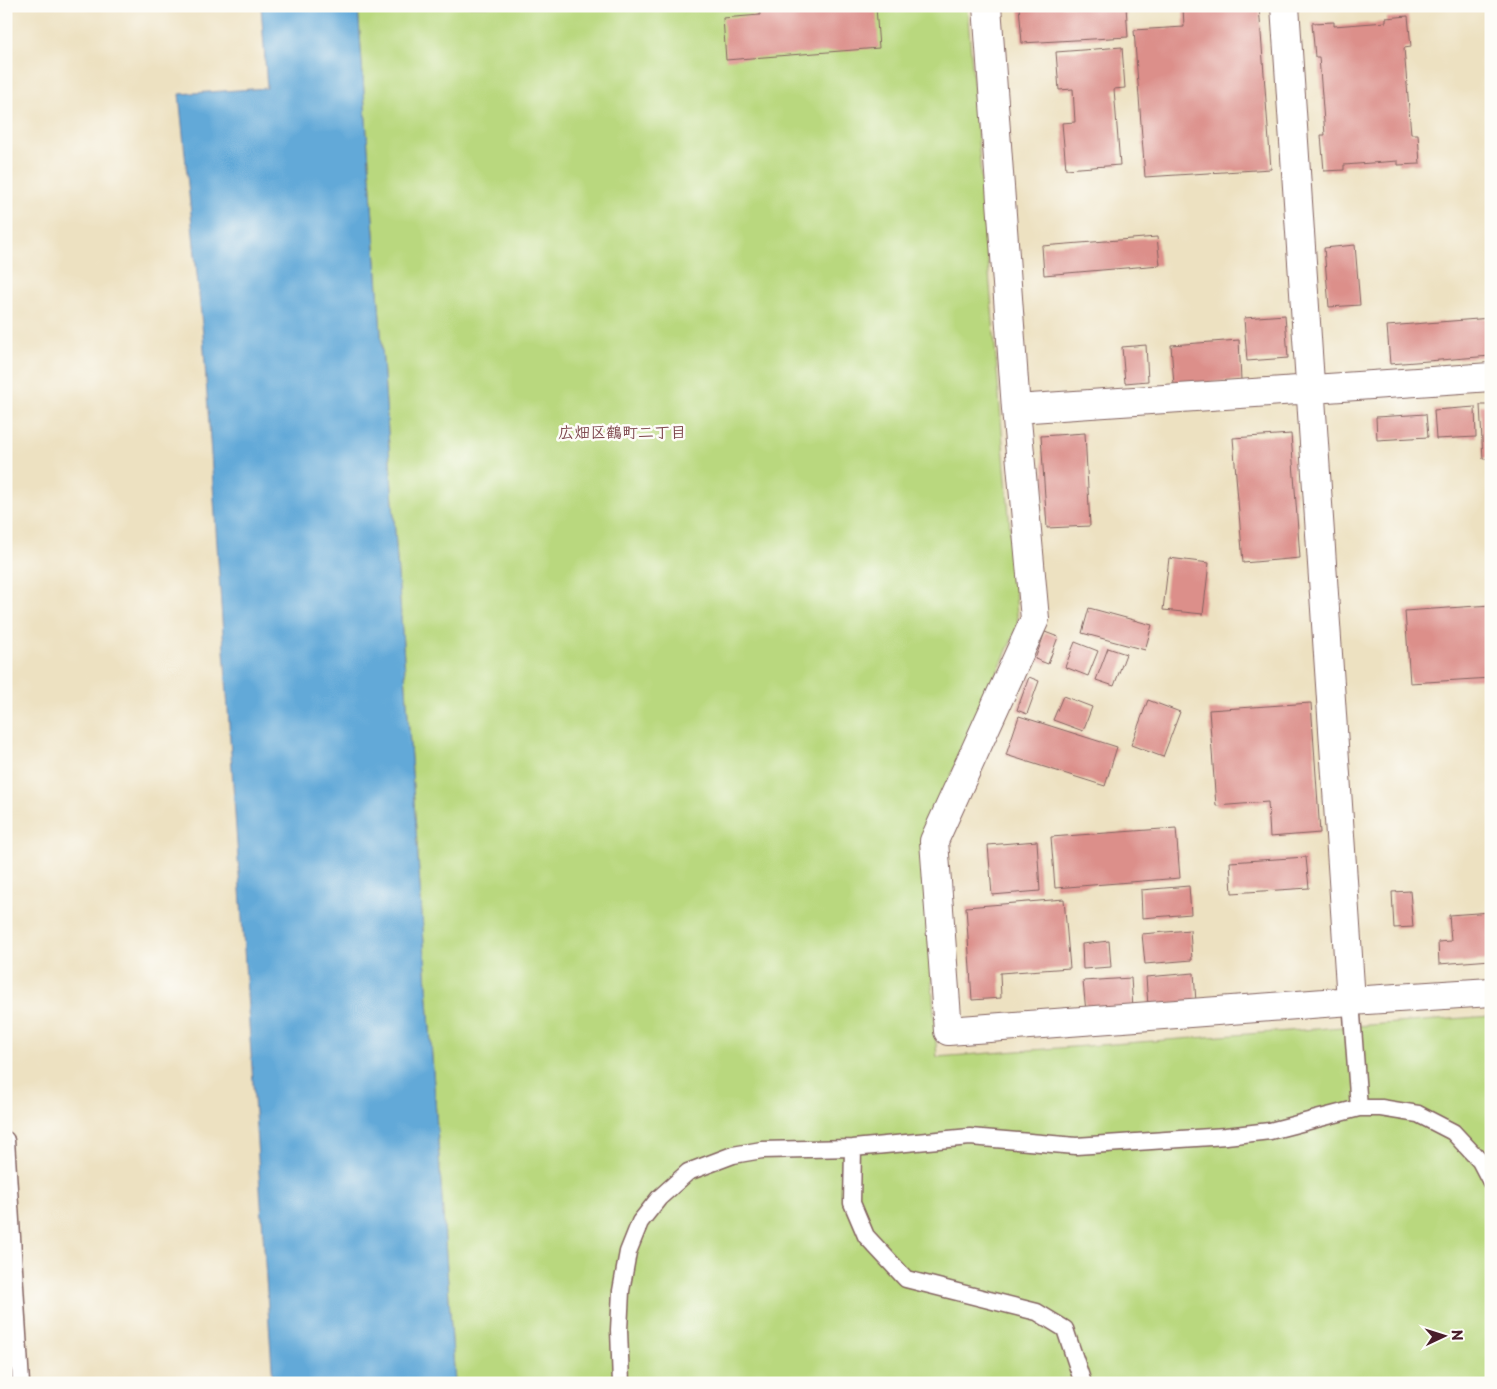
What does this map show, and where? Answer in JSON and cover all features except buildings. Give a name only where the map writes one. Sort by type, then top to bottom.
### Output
[{"type":"street","points":[[987,6],[1016,409],[1035,619],[934,841],[948,1031],[1491,992]]},
{"type":"street","points":[[1285,6],[1351,1001]]},
{"type":"street","points":[[1016,409],[1491,377]]},
{"type":"lane","points":[[1351,1001],[1359,1108]]},
{"type":"lane","points":[[621,1383],[619,1330],[621,1291],[628,1252],[640,1222],[659,1198],[688,1172],[732,1155],[762,1150],[854,1148],[970,1137],[1076,1146],[1226,1136],[1270,1130],[1359,1108],[1382,1108],[1418,1114],[1453,1132],[1480,1161],[1491,1182]]},
{"type":"lane","points":[[6,1140],[21,1383]]},
{"type":"lane","points":[[854,1148],[852,1203],[866,1236],[906,1279],[1037,1312],[1065,1329],[1083,1383]]},
{"type":"green space","points":[[358,6],[967,6],[1018,626],[922,839],[937,1057],[1491,1016],[1491,1383],[455,1383]]},
{"type":"water","points":[[261,6],[358,6],[455,1383],[273,1383],[203,335],[179,94],[267,88]]},
{"type":"district","name":"広畑区鶴町二丁目","points":[[622,431]]}]
